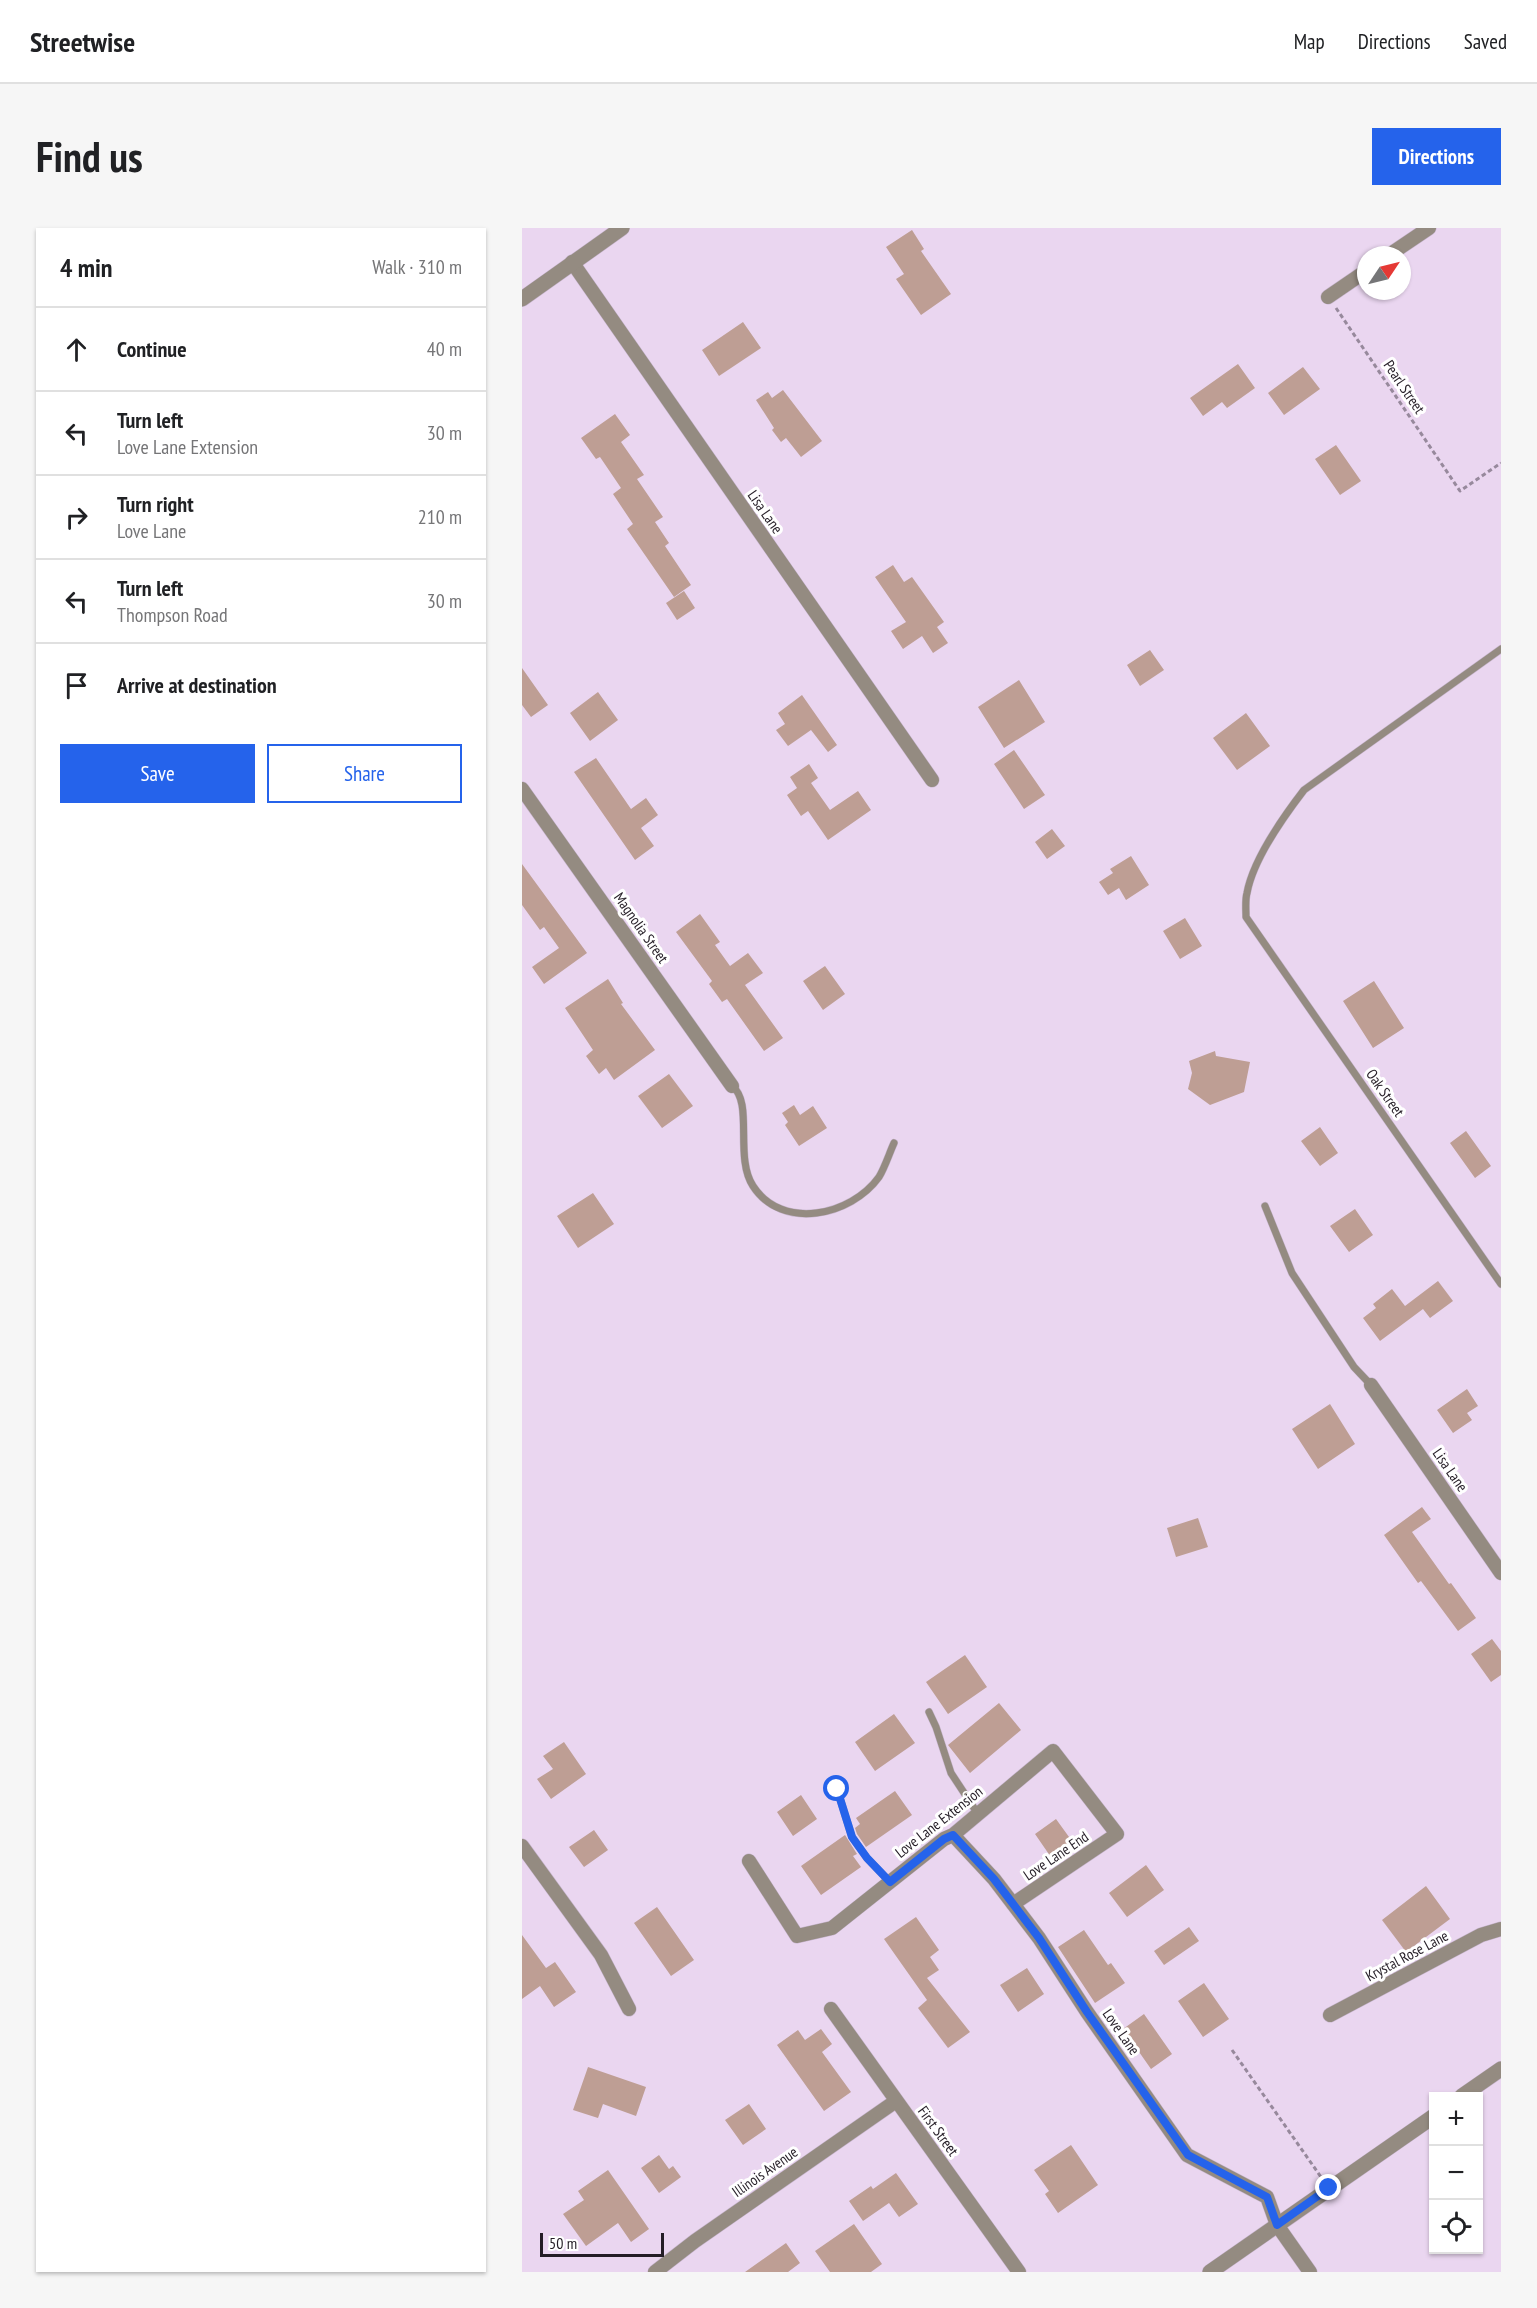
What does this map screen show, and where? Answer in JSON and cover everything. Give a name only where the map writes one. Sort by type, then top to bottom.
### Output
[{"type":"street","points":[[522,299],[622,228]]},
{"type":"street","points":[[1402,246],[1429,228]]},
{"type":"street","name":"Lisa Lane","points":[[572,262],[932,780]]},
{"type":"street","points":[[1328,297],[1357,277]]},
{"type":"street","name":"Magnolia Street","points":[[522,789],[732,1086]]},
{"type":"street","name":"Lisa Lane","points":[[1371,1385],[1501,1574]]},
{"type":"street","name":"Love Lane Extension","points":[[749,1861],[797,1936],[832,1928],[944,1839],[953,1835],[1053,1751],[1117,1834]]},
{"type":"street","name":"Love Lane End","points":[[1013,1904],[1117,1834]]},
{"type":"street","name":"Love Lane","points":[[953,1835],[994,1879],[1039,1938],[1087,2012],[1188,2155],[1267,2197],[1277,2225],[1310,2272]]},
{"type":"street","points":[[522,1846],[601,1955],[629,2009]]},
{"type":"street","name":"Krystal Rose Lane","points":[[1330,2015],[1481,1935],[1501,1929]]},
{"type":"street","name":"First Street","points":[[831,2009],[1019,2272]]},
{"type":"street","points":[[1469,2092],[1501,2069]]},
{"type":"street","name":"Illinois Avenue","points":[[655,2272],[695,2241],[896,2102]]},
{"type":"street","points":[[1210,2272],[1429,2119]]},
{"type":"lane","name":"Oak Street","points":[[1501,649],[1304,790],[1286,814],[1251,877],[1246,895],[1246,917],[1501,1284]]},
{"type":"lane","points":[[732,1086],[740,1094],[743,1105],[743,1155],[753,1186],[765,1199],[790,1213],[819,1212],[852,1201],[879,1176],[894,1143]]},
{"type":"lane","points":[[1265,1206],[1292,1273],[1354,1367],[1371,1385]]},
{"type":"lane","points":[[929,1712],[936,1726],[951,1773],[978,1814]]},
{"type":"lane","points":[[837,1789],[852,1837],[867,1858],[890,1882]]},
{"type":"path","name":"Pearl Street","points":[[1328,297],[1460,491],[1501,463]]},
{"type":"path","points":[[1232,2050],[1329,2188]]},
{"type":"building","points":[[912,230],[924,249],[921,251],[951,294],[921,315],[896,279],[904,274],[886,247]]},
{"type":"building","points":[[743,322],[761,348],[719,376],[702,350]]},
{"type":"building","points":[[1238,364],[1255,388],[1227,408],[1222,402],[1203,416],[1190,398]]},
{"type":"building","points":[[1303,367],[1320,389],[1284,415],[1268,393]]},
{"type":"building","points":[[783,390],[822,441],[801,457],[786,438],[781,442],[756,400],[768,392],[772,398]]},
{"type":"building","points":[[615,414],[630,435],[621,442],[644,475],[637,479],[663,517],[655,522],[669,543],[665,546],[691,585],[674,597],[627,529],[633,524],[613,494],[621,488],[600,457],[596,459],[581,438]]},
{"type":"building","points":[[1336,445],[1361,481],[1340,495],[1315,459]]},
{"type":"building","points":[[893,565],[904,582],[912,577],[944,622],[937,627],[948,643],[933,653],[922,636],[903,649],[891,631],[906,622],[875,577]]},
{"type":"building","points":[[684,591],[695,608],[677,620],[666,603]]},
{"type":"building","points":[[1150,650],[1164,670],[1140,686],[1127,665]]},
{"type":"building","points":[[522,668],[548,705],[531,717],[522,705]]},
{"type":"building","points":[[1019,680],[1045,722],[1004,748],[978,707]]},
{"type":"building","points":[[598,692],[618,720],[590,741],[570,713]]},
{"type":"building","points":[[802,695],[837,745],[828,752],[811,730],[788,746],[776,730],[785,724],[778,713]]},
{"type":"building","points":[[1246,713],[1270,746],[1237,770],[1213,738]]},
{"type":"building","points":[[1014,750],[1045,795],[1024,809],[994,764]]},
{"type":"building","points":[[596,758],[631,809],[646,798],[658,815],[641,828],[654,846],[635,860],[574,772]]},
{"type":"building","points":[[809,764],[818,778],[811,783],[830,810],[858,791],[871,810],[828,840],[808,811],[801,816],[787,795],[797,788],[790,777]]},
{"type":"building","points":[[1052,829],[1065,846],[1047,859],[1035,842]]},
{"type":"building","points":[[1131,856],[1149,885],[1126,900],[1119,888],[1108,895],[1099,882],[1113,873],[1110,869]]},
{"type":"building","points":[[522,864],[587,953],[544,984],[532,967],[559,948],[544,927],[540,930],[522,905]]},
{"type":"building","points":[[700,914],[720,942],[715,945],[730,966],[748,953],[763,973],[745,985],[783,1038],[764,1051],[727,999],[722,1002],[709,984],[712,981],[676,932]]},
{"type":"building","points":[[1185,918],[1202,946],[1180,959],[1163,931]]},
{"type":"building","points":[[825,966],[845,994],[823,1010],[803,981]]},
{"type":"building","points":[[608,979],[623,1003],[621,1004],[655,1050],[614,1080],[606,1068],[599,1074],[586,1056],[593,1050],[565,1008]]},
{"type":"building","points":[[1374,981],[1404,1028],[1373,1048],[1343,1001]]},
{"type":"building","points":[[1215,1051],[1216,1056],[1250,1062],[1244,1092],[1210,1105],[1188,1089],[1192,1073],[1189,1061]]},
{"type":"building","points":[[669,1074],[693,1106],[662,1128],[638,1096]]},
{"type":"building","points":[[794,1105],[800,1115],[813,1106],[827,1128],[799,1146],[785,1125],[788,1122],[782,1113]]},
{"type":"building","points":[[1320,1127],[1338,1153],[1320,1166],[1301,1141]]},
{"type":"building","points":[[1466,1131],[1491,1166],[1475,1178],[1450,1143]]},
{"type":"building","points":[[593,1193],[614,1224],[578,1248],[557,1216]]},
{"type":"building","points":[[1355,1209],[1373,1235],[1349,1252],[1330,1226]]},
{"type":"building","points":[[1438,1281],[1453,1301],[1430,1318],[1423,1309],[1380,1341],[1363,1318],[1376,1308],[1373,1304],[1392,1289],[1405,1306]]},
{"type":"building","points":[[1467,1389],[1478,1406],[1467,1413],[1472,1420],[1453,1433],[1437,1410]]},
{"type":"building","points":[[1330,1404],[1355,1444],[1318,1469],[1292,1429]]},
{"type":"building","points":[[1422,1507],[1431,1519],[1412,1532],[1476,1618],[1458,1631],[1421,1581],[1418,1583],[1384,1535]]},
{"type":"building","points":[[1198,1518],[1208,1547],[1176,1557],[1167,1528]]},
{"type":"building","points":[[1492,1639],[1501,1651],[1501,1675],[1491,1682],[1471,1654]]},
{"type":"building","points":[[965,1655],[987,1687],[948,1714],[926,1682]]},
{"type":"building","points":[[999,1703],[1021,1730],[970,1773],[948,1745]]},
{"type":"building","points":[[894,1714],[915,1743],[875,1771],[855,1742]]},
{"type":"building","points":[[564,1742],[586,1774],[551,1799],[537,1779],[553,1769],[543,1756]]},
{"type":"building","points":[[895,1791],[912,1815],[866,1847],[857,1834],[855,1828],[860,1824],[856,1818]]},
{"type":"building","points":[[801,1795],[817,1819],[793,1836],[777,1812]]},
{"type":"building","points":[[1056,1819],[1077,1848],[1055,1863],[1035,1834]]},
{"type":"building","points":[[594,1830],[608,1850],[584,1867],[569,1847]]},
{"type":"building","points":[[845,1835],[857,1854],[853,1856],[861,1867],[821,1895],[801,1866]]},
{"type":"building","points":[[1146,1865],[1164,1890],[1127,1917],[1109,1893]]},
{"type":"building","points":[[1426,1886],[1450,1919],[1406,1952],[1382,1920]]},
{"type":"building","points":[[657,1907],[694,1960],[671,1976],[634,1923]]},
{"type":"building","points":[[916,1917],[939,1950],[930,1957],[939,1970],[927,1978],[970,2032],[948,2048],[918,2008],[927,2000],[884,1939]]},
{"type":"building","points":[[1189,1927],[1199,1941],[1164,1965],[1154,1951]]},
{"type":"building","points":[[1084,1930],[1108,1965],[1111,1963],[1125,1983],[1095,2003],[1058,1947]]},
{"type":"building","points":[[522,1935],[546,1968],[555,1962],[576,1992],[554,2007],[540,1986],[522,1999]]},
{"type":"building","points":[[1027,1968],[1044,1994],[1018,2012],[1000,1985]]},
{"type":"building","points":[[1204,1983],[1229,2019],[1203,2037],[1178,2001]]},
{"type":"building","points":[[1144,2014],[1172,2054],[1151,2069],[1123,2029]]},
{"type":"building","points":[[821,2029],[832,2044],[822,2052],[851,2092],[824,2111],[777,2045],[798,2030],[805,2040]]},
{"type":"building","points":[[588,2067],[646,2087],[636,2116],[603,2104],[598,2118],[573,2110]]},
{"type":"building","points":[[749,2104],[766,2129],[743,2145],[725,2120]]},
{"type":"building","points":[[1071,2145],[1098,2185],[1058,2213],[1045,2194],[1049,2191],[1034,2170]]},
{"type":"building","points":[[659,2155],[669,2169],[673,2166],[681,2177],[659,2193],[641,2168]]},
{"type":"building","points":[[608,2170],[649,2229],[631,2242],[618,2223],[586,2246],[563,2214],[584,2200],[578,2191]]},
{"type":"building","points":[[896,2173],[918,2204],[899,2217],[889,2203],[863,2221],[849,2201],[871,2186],[873,2189]]},
{"type":"building","points":[[854,2224],[882,2264],[871,2272],[830,2272],[815,2251]]},
{"type":"building","points":[[786,2243],[800,2263],[788,2272],[745,2272]]},
{"type":"route","points":[[837,1789],[852,1837],[867,1858],[890,1882],[944,1839],[953,1835],[994,1879],[1039,1938],[1087,2012],[1188,2155],[1267,2197],[1277,2225],[1329,2188]]}]
